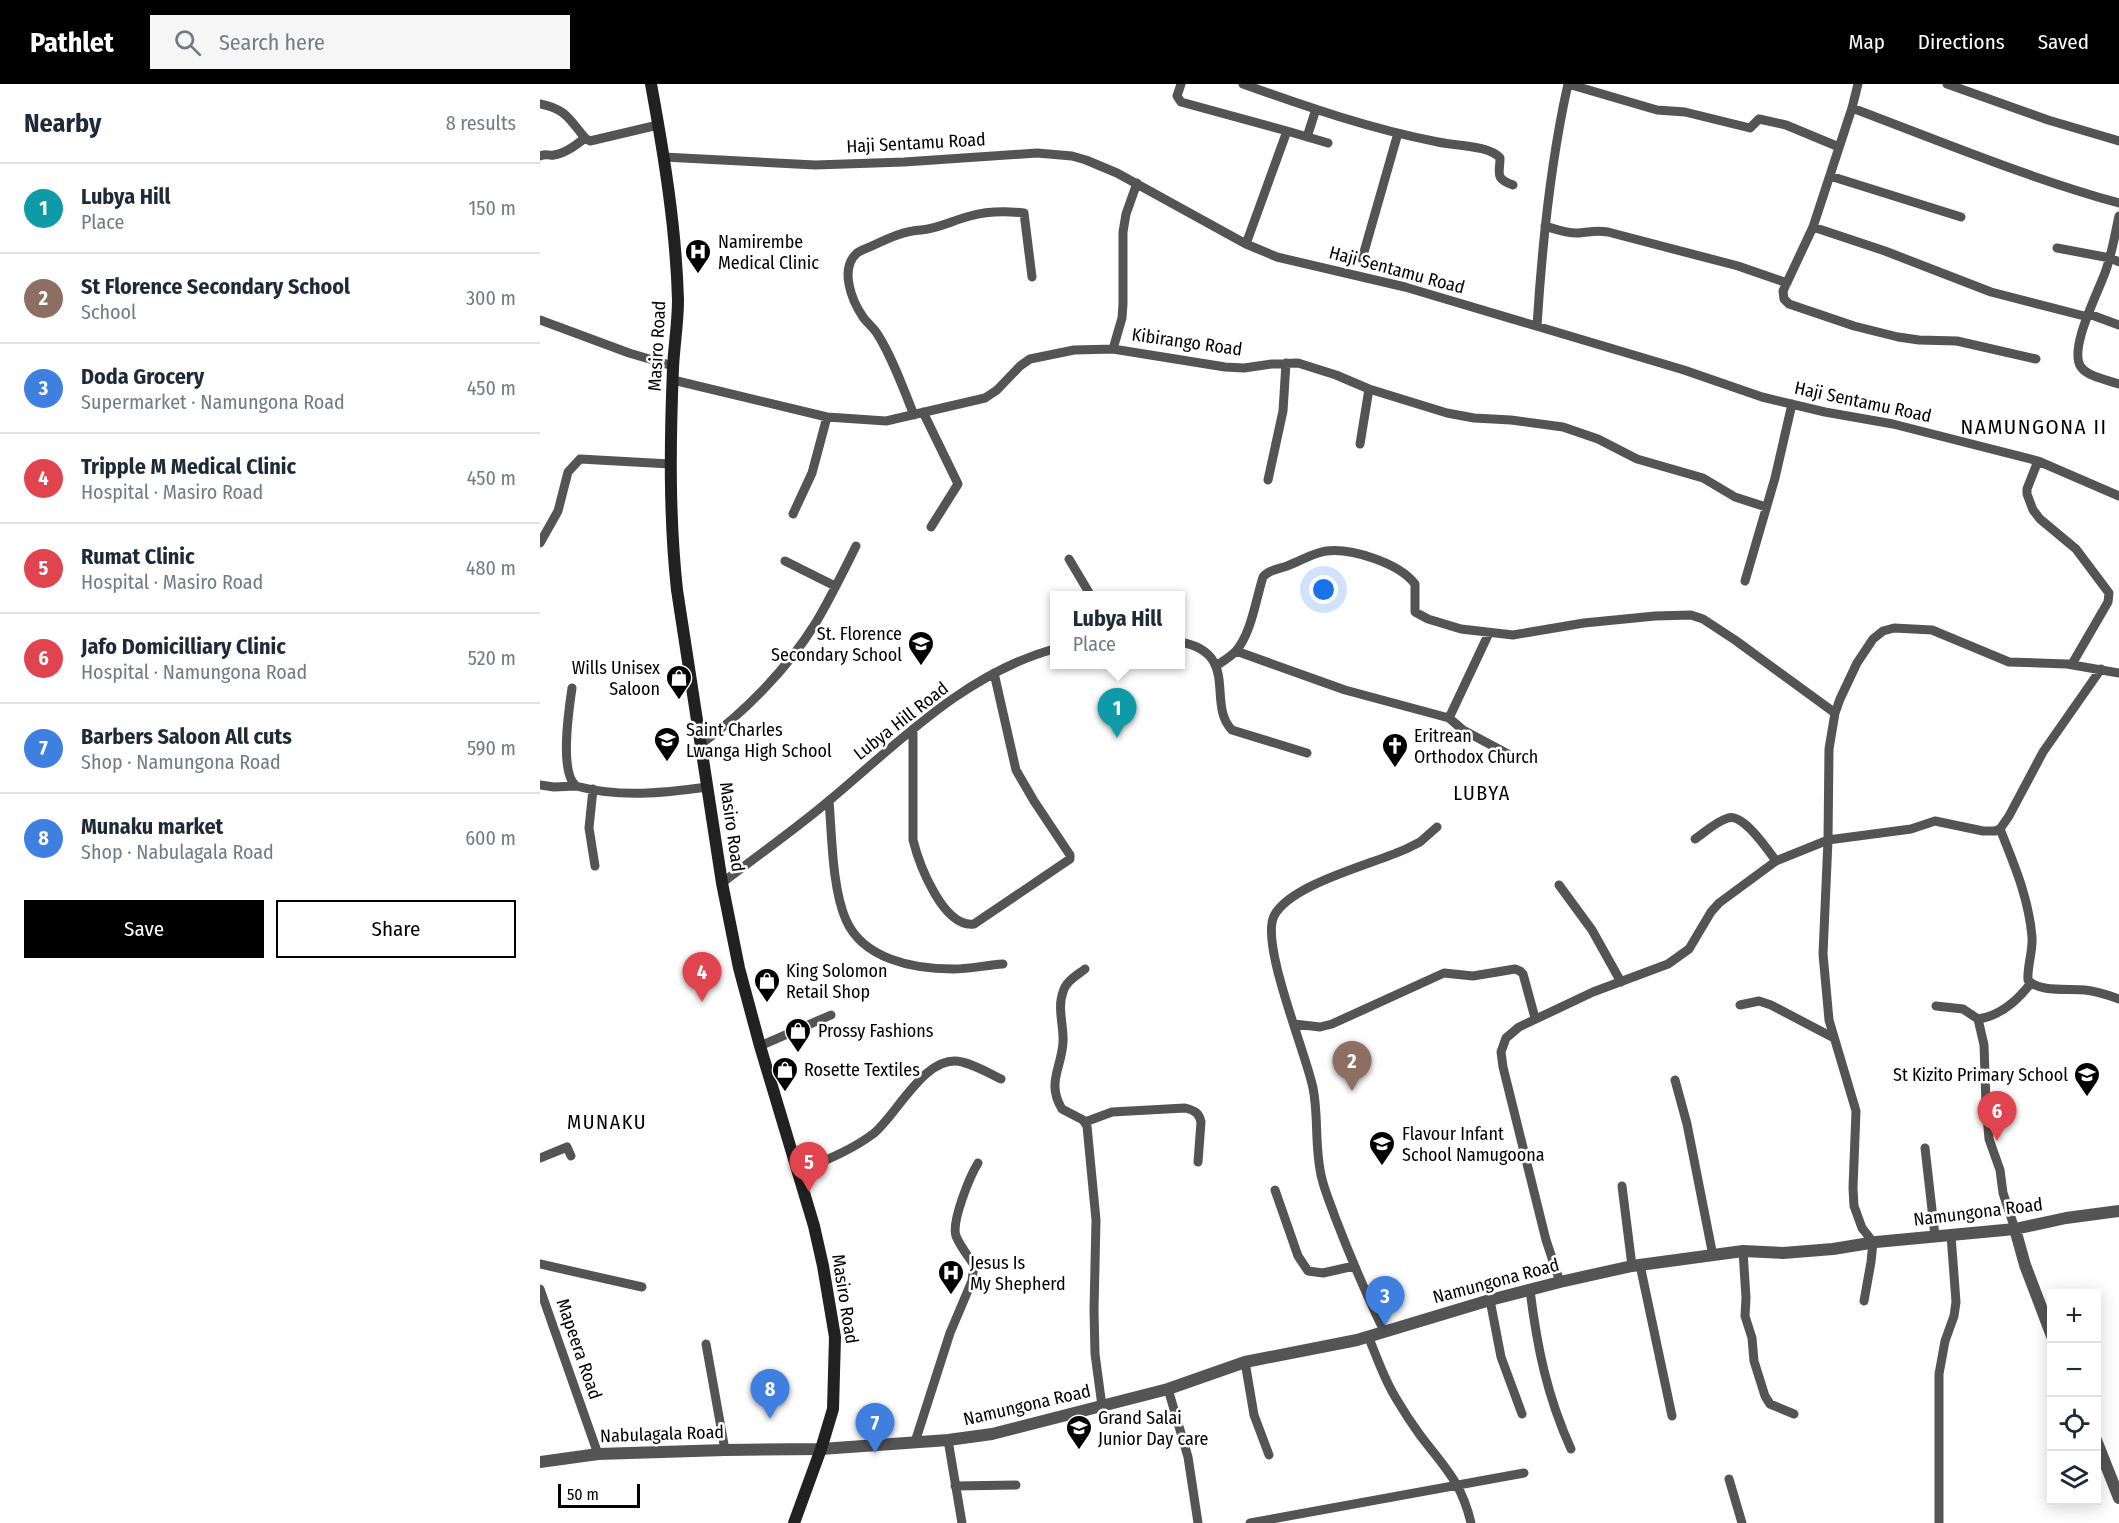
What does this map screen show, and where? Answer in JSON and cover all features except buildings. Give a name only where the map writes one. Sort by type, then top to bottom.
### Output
[{"type":"main road","name":"Masiro Road","points":[[654,85],[664,157],[678,302],[673,366],[670,464],[675,570],[722,883],[739,968],[823,1266],[835,1337],[833,1409],[794,1523]]},
{"type":"street","points":[[1181,84],[1177,96],[1181,102],[1328,143]]},
{"type":"street","points":[[1243,84],[1352,122],[1440,143],[1478,148],[1497,155],[1500,158],[1498,174],[1501,179],[1514,185]]},
{"type":"street","points":[[1537,326],[1545,226],[1557,131],[1568,84],[1657,110],[1685,112],[1750,128],[1759,119],[1785,125],[1839,147]]},
{"type":"street","points":[[1858,84],[1813,226],[1783,296],[1789,304],[1854,326],[1909,339],[1957,341],[2036,359]]},
{"type":"street","points":[[1947,84],[2048,120],[2119,141]]},
{"type":"street","points":[[540,104],[564,112],[585,138],[595,141],[658,125]]},
{"type":"street","points":[[1852,108],[2037,177],[2119,203]]},
{"type":"street","points":[[1307,137],[1316,109]]},
{"type":"street","points":[[1246,244],[1287,130]]},
{"type":"street","points":[[1362,259],[1398,133]]},
{"type":"street","points":[[540,156],[554,155],[575,146],[585,138]]},
{"type":"street","name":"Haji Sentamu Road","points":[[664,157],[815,165],[1052,153],[1086,160],[1137,183],[1246,244],[1277,257],[1405,287],[1684,370],[1761,397],[1893,424],[2038,460],[2119,496]]},
{"type":"street","points":[[1830,176],[1961,217]]},
{"type":"street","points":[[1113,349],[1124,304],[1123,232],[1126,213],[1137,183]]},
{"type":"street","points":[[931,527],[958,484],[882,344],[863,317],[849,283],[852,260],[858,252],[893,236],[914,230],[923,230],[971,215],[1002,211],[1024,213],[1032,278]]},
{"type":"street","points":[[2119,216],[2110,258],[2088,315],[2077,353],[2080,366],[2094,375],[2119,384]]},
{"type":"street","points":[[1545,226],[1578,234],[1592,230],[1608,232],[1738,266],[1787,283]]},
{"type":"street","points":[[1813,226],[1885,250],[1991,292],[2088,315],[2119,325]]},
{"type":"street","points":[[2057,248],[2110,258],[2119,262]]},
{"type":"street","points":[[540,320],[629,353],[673,366]]},
{"type":"street","name":"Kibirango Road","points":[[673,380],[827,417],[886,421],[985,398],[997,390],[1030,359],[1074,350],[1113,349],[1225,367],[1244,368],[1286,363],[1316,368],[1369,389],[1447,413],[1563,427],[1598,439],[1637,459],[1704,478],[1735,497],[1766,507]]},
{"type":"street","points":[[1268,480],[1283,411],[1286,363]]},
{"type":"street","points":[[1360,444],[1369,389]]},
{"type":"street","points":[[1745,581],[1775,478],[1792,404]]},
{"type":"street","points":[[793,514],[812,473],[827,417]]},
{"type":"street","points":[[540,543],[558,511],[568,472],[580,459],[670,464]]},
{"type":"street","points":[[2038,460],[2027,489],[2033,510],[2040,519],[2076,549],[2109,593],[2108,602],[2072,664]]},
{"type":"street","points":[[701,744],[738,715],[781,669],[814,625],[856,546]]},
{"type":"street","points":[[1216,666],[1236,651],[1251,620],[1264,574],[1325,551],[1360,555],[1382,562],[1413,581],[1416,591],[1414,608],[1419,614],[1443,625],[1513,635],[1584,623],[1691,615],[1703,619],[1721,631],[1835,713]]},
{"type":"street","points":[[1070,559],[1087,591]]},
{"type":"street","points":[[785,561],[835,586]]},
{"type":"street","points":[[1864,1301],[1873,1242],[1862,1228],[1854,1206],[1856,1111],[1829,1020],[1823,954],[1828,840],[1828,761],[1835,713],[1857,663],[1869,644],[1883,631],[1894,628],[1932,630],[2009,662],[2072,664],[2119,674]]},
{"type":"street","points":[[1449,718],[1489,633]]},
{"type":"street","points":[[1185,644],[1202,650],[1212,658],[1216,666],[1224,717],[1232,730],[1307,753]]},
{"type":"street","name":"Lubya Hill Road","points":[[722,883],[829,801],[926,718],[994,673],[1050,651]]},
{"type":"street","points":[[1236,651],[1345,690],[1449,718],[1463,730],[1508,754]]},
{"type":"street","points":[[1560,1282],[1540,1218],[1503,1067],[1501,1052],[1506,1038],[1519,1026],[1536,1018],[1668,964],[1682,956],[1719,903],[1776,861],[1828,840],[1911,829],[1935,821],[1983,831],[2000,829],[2043,752],[2101,669]]},
{"type":"street","points":[[913,729],[913,840],[917,858],[928,883],[945,907],[961,922],[968,925],[974,924],[1070,859],[1070,855],[1016,770],[994,673]]},
{"type":"street","points":[[572,688],[566,746],[570,781],[576,786]]},
{"type":"street","points":[[540,785],[576,786],[644,794],[708,787]]},
{"type":"street","points":[[594,789],[589,828],[595,866]]},
{"type":"street","points":[[829,801],[837,889],[846,920],[861,943],[895,961],[923,966],[952,969],[1003,964]]},
{"type":"street","points":[[1695,838],[1726,818],[1733,817],[1750,828],[1776,861]]},
{"type":"street","points":[[1384,1331],[1354,1266],[1321,1177],[1316,1099],[1310,1072],[1280,978],[1271,924],[1276,911],[1306,888],[1406,849],[1420,842],[1437,827]]},
{"type":"street","points":[[2000,829],[2029,912],[2032,951],[2028,975],[2031,983]]},
{"type":"street","points":[[1559,885],[1592,930],[1621,982]]},
{"type":"street","points":[[1085,969],[1067,983],[1060,1001],[1063,1044],[1057,1067],[1055,1091],[1062,1109],[1085,1122],[1112,1112],[1192,1109],[1200,1117],[1201,1122],[1198,1162]]},
{"type":"street","points":[[1294,1024],[1320,1027],[1332,1024],[1444,973],[1473,976],[1515,969],[1522,974],[1536,1018]]},
{"type":"street","points":[[2031,983],[2052,988],[2086,990],[2119,999]]},
{"type":"street","points":[[1936,1006],[1963,1009],[1978,1018],[1986,1018],[2001,1011],[2022,995],[2031,983]]},
{"type":"street","points":[[1740,1005],[1759,1001],[1771,1005],[1834,1038]]},
{"type":"street","points":[[760,1046],[831,1016]]},
{"type":"street","points":[[1978,1018],[1984,1045],[1989,1140],[2000,1170],[2003,1193],[2025,1265],[2047,1323]]},
{"type":"street","points":[[798,1172],[844,1153],[874,1133],[925,1074],[939,1065],[952,1060],[962,1061],[1001,1079]]},
{"type":"street","points":[[1675,1080],[1687,1124],[1713,1256]]},
{"type":"street","points":[[1085,1122],[1096,1220],[1095,1343],[1102,1406]]},
{"type":"street","points":[[540,1158],[567,1147],[571,1156]]},
{"type":"street","points":[[1924,1148],[1935,1236]]},
{"type":"street","points":[[915,1442],[950,1333],[972,1281],[974,1265],[955,1234],[957,1215],[972,1173],[978,1163]]},
{"type":"street","points":[[1622,1186],[1636,1266],[1672,1416]]},
{"type":"street","points":[[1275,1190],[1299,1256],[1308,1271],[1323,1273],[1354,1266]]},
{"type":"street","name":"Namungona Road","points":[[821,1449],[948,1440],[992,1434],[1168,1389],[1245,1362],[1345,1343],[1491,1300],[1636,1266],[1743,1251],[1783,1253],[2015,1228],[2119,1211]]},
{"type":"street","points":[[1939,1523],[1938,1379],[1956,1302],[1951,1234]]},
{"type":"street","points":[[1743,1251],[1746,1298],[1744,1316],[1752,1338],[1756,1370],[1770,1404],[1794,1414]]},
{"type":"street","points":[[540,1264],[642,1287]]},
{"type":"street","name":"Mapeera Road","points":[[540,1289],[598,1454]]},
{"type":"street","points":[[1530,1290],[1534,1328],[1548,1393],[1570,1449]]},
{"type":"street","points":[[1491,1300],[1501,1357],[1522,1414]]},
{"type":"street","points":[[1368,1336],[1395,1397],[1460,1489],[1471,1523]]},
{"type":"street","points":[[706,1344],[725,1450]]},
{"type":"street","points":[[1245,1362],[1254,1415],[1269,1455]]},
{"type":"street","points":[[1168,1389],[1188,1457],[1198,1523]]},
{"type":"street","points":[[948,1440],[962,1523]]},
{"type":"street","name":"Nabulagala Road","points":[[540,1462],[598,1454],[821,1449]]},
{"type":"street","points":[[2101,1451],[2119,1498]]},
{"type":"street","points":[[1250,1523],[1524,1473]]},
{"type":"street","points":[[1729,1479],[1742,1523]]},
{"type":"street","points":[[955,1486],[1016,1485]]},
{"type":"place","name":"Namirembe Medical Clinic","points":[[698,275]]},
{"type":"place","name":"St. Florence Secondary School","points":[[921,667]]},
{"type":"place","name":"Wills Unisex Saloon","points":[[679,701]]},
{"type":"place","name":"Lubya Hill","points":[[1117,738]]},
{"type":"place","name":"Saint Charles Lwanga High School","points":[[667,763]]},
{"type":"place","name":"Eritrean Orthodox Church","points":[[1395,769]]},
{"type":"place","name":"Tripple M Medical Clinic","points":[[702,1002]]},
{"type":"place","name":"King Solomon Retail Shop","points":[[767,1004]]},
{"type":"place","name":"Prossy Fashions","points":[[798,1054]]},
{"type":"place","name":"St Florence Secondary School","points":[[1352,1091]]},
{"type":"place","name":"Rosette Textiles","points":[[785,1093]]},
{"type":"place","name":"St Kizito Primary School","points":[[2087,1098]]},
{"type":"place","name":"Jafo Domicilliary Clinic","points":[[1997,1141]]},
{"type":"place","name":"Flavour Infant School Namugoona","points":[[1382,1167]]},
{"type":"place","name":"Rumat Clinic","points":[[809,1192]]},
{"type":"place","name":"Jesus Is My Shepherd","points":[[951,1296]]},
{"type":"place","name":"Doda Grocery","points":[[1385,1326]]},
{"type":"place","name":"Munaku market","points":[[770,1419]]},
{"type":"place","name":"Grand Salai Junior Day care","points":[[1079,1451]]},
{"type":"place","name":"Barbers Saloon All cuts","points":[[875,1453]]},
{"type":"district","name":"NAMUNGONA II","points":[[2034,427]]},
{"type":"district","name":"LUBYA","points":[[1482,793]]},
{"type":"district","name":"MUNAKU","points":[[607,1122]]}]
